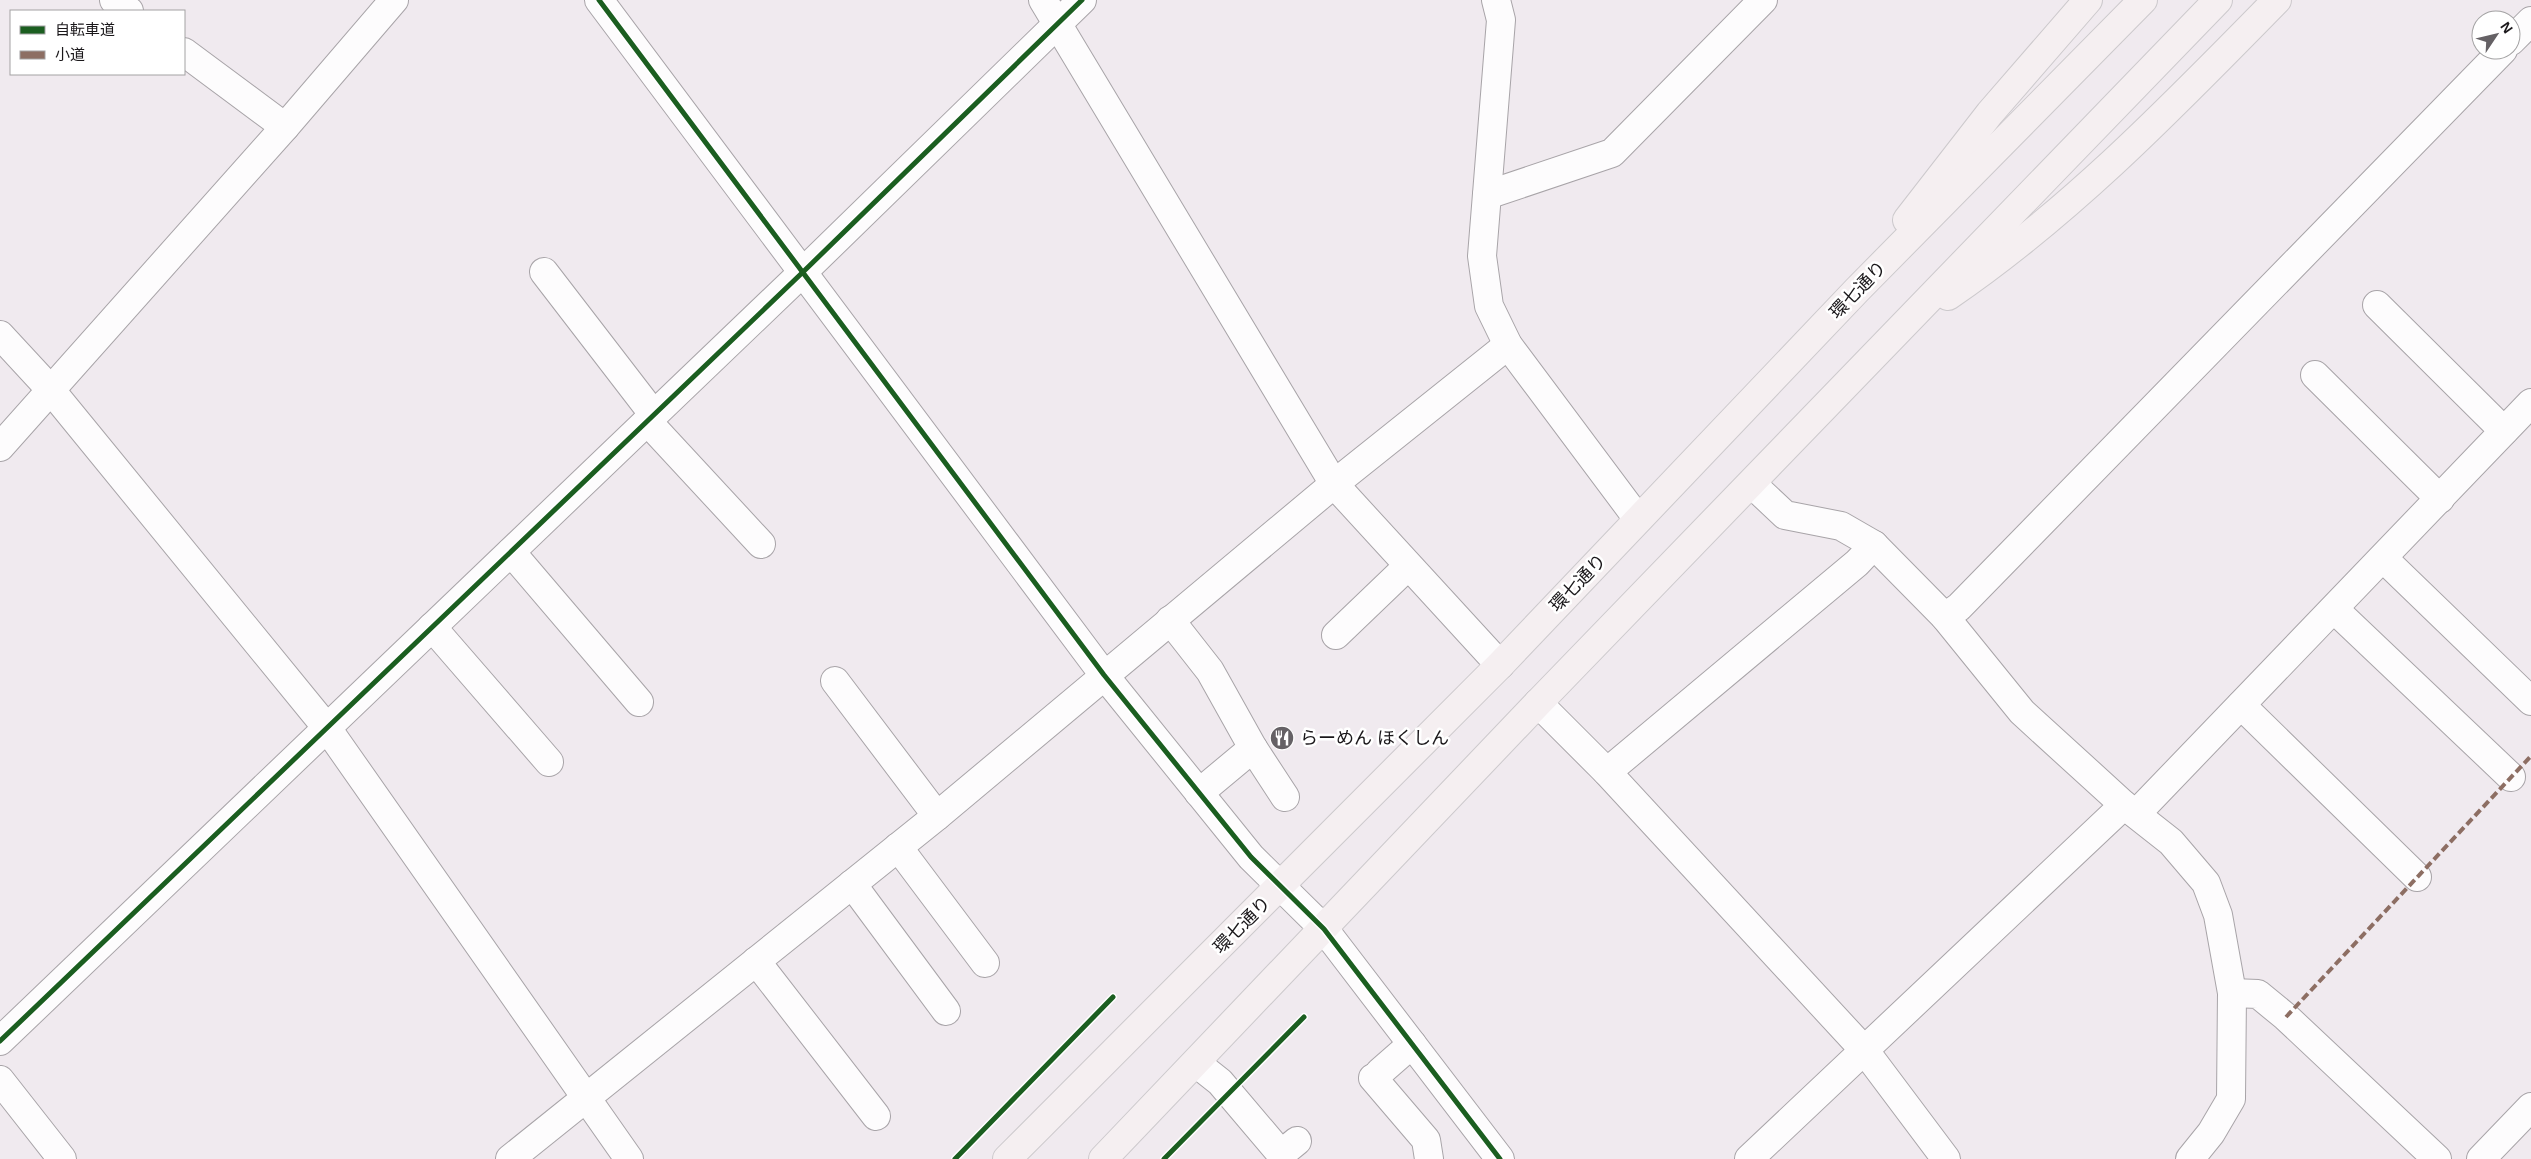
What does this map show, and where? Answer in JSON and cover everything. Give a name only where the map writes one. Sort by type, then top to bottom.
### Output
[{"type":"main road","points":[[1856,290],[1939,177],[1990,113],[2088,0]]},
{"type":"main road","name":"環七通り","points":[[1007,1159],[1500,665],[1856,290],[2143,0]]},
{"type":"main road","points":[[1104,1159],[1538,703],[1752,484],[1901,327],[2218,0]]},
{"type":"main road","points":[[1901,327],[2000,260],[2082,192],[2186,93],[2277,0]]},
{"type":"street","points":[[114,0],[128,10]]},
{"type":"street","points":[[0,447],[285,127],[394,0]]},
{"type":"street","points":[[599,0],[1104,675],[1251,856],[1324,929],[1500,1159]]},
{"type":"street","points":[[1044,0],[1334,484],[1500,665]]},
{"type":"street","points":[[0,1041],[803,272],[1082,0]]},
{"type":"street","points":[[1496,0],[1501,20],[1482,256],[1489,306],[1508,345],[1638,519]]},
{"type":"street","points":[[1487,195],[1612,153],[1763,0]]},
{"type":"street","points":[[2521,31],[2531,21]]},
{"type":"street","points":[[185,53],[285,127]]},
{"type":"street","points":[[1945,617],[1959,606],[2493,60]]},
{"type":"street","points":[[544,272],[650,418],[761,544]]},
{"type":"street","points":[[2377,304],[2504,431]]},
{"type":"street","points":[[0,336],[50,389],[327,728],[629,1159]]},
{"type":"street","points":[[510,1159],[937,816],[1334,484],[1508,345]]},
{"type":"street","points":[[2315,375],[2440,498]]},
{"type":"street","points":[[1749,1159],[1865,1050],[2130,810],[2241,705],[2531,403]]},
{"type":"street","points":[[1752,484],[1785,515],[1841,526],[1874,545],[1945,617],[2022,712],[2130,810],[2171,842],[2206,883],[2218,915],[2232,993],[2231,1099],[2211,1133],[2190,1159]]},
{"type":"street","points":[[1607,772],[1857,563],[1874,545]]},
{"type":"street","points":[[511,552],[639,702]]},
{"type":"street","points":[[2383,558],[2531,701]]},
{"type":"street","points":[[1336,635],[1408,566]]},
{"type":"street","points":[[2334,609],[2511,777]]},
{"type":"street","points":[[1170,620],[1210,671],[1253,748],[1286,797]]},
{"type":"street","points":[[432,627],[549,762]]},
{"type":"street","points":[[835,681],[937,816]]},
{"type":"street","points":[[1538,703],[1607,772],[1865,1050],[1946,1159]]},
{"type":"street","points":[[2241,705],[2418,877]]},
{"type":"street","points":[[1199,793],[1253,748]]},
{"type":"street","points":[[898,847],[985,963]]},
{"type":"street","points":[[852,884],[946,1011]]},
{"type":"street","points":[[756,961],[876,1116]]},
{"type":"street","points":[[2232,993],[2258,994],[2286,1016],[2437,1159]]},
{"type":"street","points":[[1412,1044],[1377,1075],[1426,1140],[1429,1159]]},
{"type":"street","points":[[1196,1062],[1220,1082],[1286,1152]]},
{"type":"street","points":[[0,1080],[62,1159]]},
{"type":"street","points":[[2482,1159],[2531,1107]]},
{"type":"marked path","points":[[2286,1017],[2531,756]]},
{"type":"cycle path","points":[[599,0],[1104,675],[1251,857],[1324,929],[1500,1159]]},
{"type":"cycle path","points":[[0,1041],[803,272],[1082,0]]},
{"type":"cycle path","points":[[955,1159],[1113,997]]},
{"type":"cycle path","points":[[1164,1159],[1304,1017]]},
{"type":"place","name":"らーめん ほくしん","points":[[1282,738]]}]
